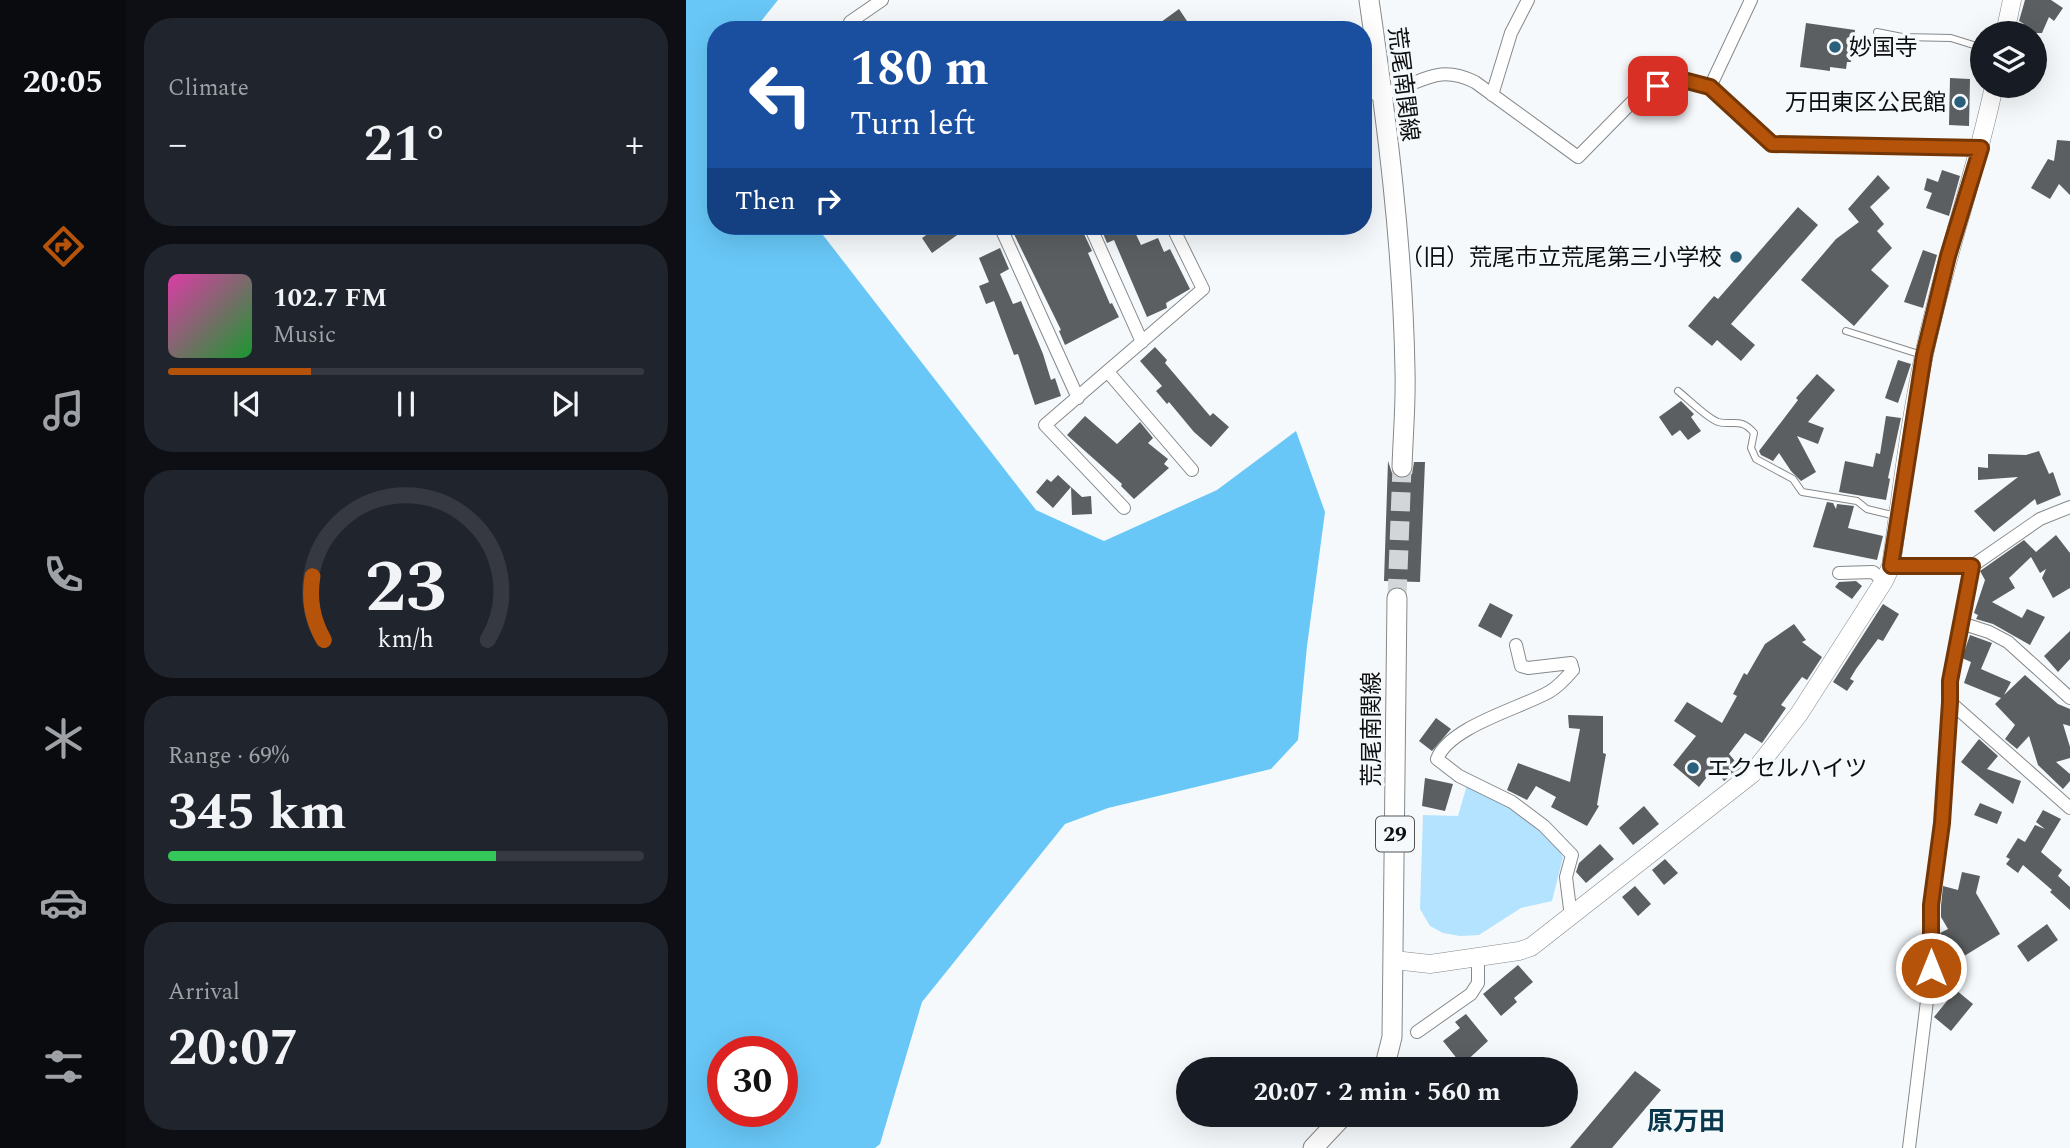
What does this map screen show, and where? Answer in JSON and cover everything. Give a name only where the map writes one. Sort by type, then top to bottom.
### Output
[{"type":"main road","name":"荒尾南関線","points":[[1369,0],[1370,21]]},
{"type":"main road","name":"荒尾南関線","points":[[1372,70],[1373,93],[1402,278],[1405,374],[1402,467]]},
{"type":"main road","name":"荒尾南関線","points":[[1387,1057],[1392,1037],[1394,960],[1397,598]]},
{"type":"main road","points":[[1313,1148],[1333,1127]]},
{"type":"street","points":[[851,21],[882,0]]},
{"type":"street","points":[[1492,95],[1511,33],[1528,0]]},
{"type":"street","points":[[1710,87],[1751,0]]},
{"type":"street","points":[[2008,21],[2012,0]]},
{"type":"street","points":[[1373,93],[1438,74],[1458,74],[1492,95],[1578,158],[1634,100],[1658,86],[1687,81],[1710,87],[1772,144],[1981,148]]},
{"type":"street","points":[[1394,960],[1430,964],[1531,947],[1752,774],[1799,714],[1888,574],[1924,355],[1948,256],[1981,148],[1991,98]]},
{"type":"street","points":[[1004,235],[1078,398]]},
{"type":"street","points":[[1094,235],[1142,342]]},
{"type":"street","points":[[1124,508],[1045,425],[1203,289],[1176,235]]},
{"type":"street","points":[[1108,372],[1192,470]]},
{"type":"street","points":[[1839,572],[1888,574],[1918,567],[1966,567],[2040,519],[2070,507]]},
{"type":"street","points":[[1909,1148],[1930,981],[1931,905],[1942,823],[1950,681],[1961,623],[1966,567]]},
{"type":"street","points":[[1961,623],[1989,632],[2008,642],[2070,698]]},
{"type":"street","points":[[1516,645],[1521,666],[1528,668],[1571,663],[1573,670],[1552,691],[1455,736],[1440,750],[1437,759],[1459,776],[1512,802],[1544,826],[1572,855],[1566,877],[1571,917]]},
{"type":"street","points":[[1950,702],[2070,808]]},
{"type":"street","points":[[1417,1032],[1471,994],[1478,983],[1478,958]]},
{"type":"lane","points":[[1877,32],[1902,37],[1951,38],[1970,44]]},
{"type":"lane","points":[[1846,331],[1924,355]]},
{"type":"lane","points":[[1678,391],[1718,422],[1738,421],[1750,427],[1754,433],[1751,448],[1756,459],[1793,479],[1802,492],[1857,500],[1867,509],[1898,516]]},
{"type":"shaded area","points":[[686,0],[778,0],[761,21],[707,21],[707,235],[823,235],[1036,510],[1104,541],[1217,490],[1296,431],[1325,512],[1307,646],[1298,740],[1271,769],[1108,808],[1065,824],[922,1002],[880,1144],[875,1148],[686,1148]]},
{"type":"shaded area","points":[[1467,785],[1495,797],[1553,839],[1563,857],[1552,901],[1521,908],[1479,935],[1460,936],[1443,933],[1430,926],[1420,909],[1423,815],[1458,816]]},
{"type":"building","points":[[2025,0],[2051,0],[2063,8],[2054,21],[2049,17],[2047,22],[2019,21]]},
{"type":"building","points":[[1179,9],[1187,21],[1162,21]]},
{"type":"building","points":[[1806,23],[1855,30],[1854,42],[1859,43],[1857,55],[1852,54],[1846,69],[1830,67],[1830,71],[1800,67]]},
{"type":"building","name":"万田東区公民館","points":[[1950,78],[1970,79],[1969,126],[1949,125]]},
{"type":"building","points":[[2057,140],[2070,141],[2070,195],[2059,184],[2050,199],[2031,188],[2048,159],[2054,161]]},
{"type":"building","points":[[1942,170],[1960,176],[1949,216],[1926,208],[1932,193],[1924,190],[1927,178],[1938,182]]},
{"type":"building","points":[[1878,175],[1890,188],[1870,207],[1884,224],[1877,231],[1892,248],[1871,270],[1889,286],[1854,326],[1801,280],[1836,239],[1859,222],[1848,209]]},
{"type":"building","points":[[1798,207],[1818,225],[1731,324],[1755,345],[1741,361],[1717,340],[1712,346],[1688,326],[1714,296],[1718,299]]},
{"type":"building","points":[[926,235],[957,235],[932,253],[922,238]]},
{"type":"building","points":[[1014,235],[1084,235],[1092,251],[1088,253],[1110,304],[1112,303],[1119,317],[1065,345],[1059,331],[1061,330]]},
{"type":"building","points":[[1104,235],[1136,235],[1141,245],[1158,238],[1164,252],[1170,249],[1190,289],[1166,303],[1167,308],[1147,317],[1114,240],[1107,243]]},
{"type":"building","points":[[1000,248],[1009,269],[1000,274],[1013,304],[1021,301],[1051,380],[1055,378],[1061,396],[1035,405],[1018,354],[1014,355],[994,301],[986,304],[979,286],[989,282],[979,258]]},
{"type":"building","points":[[1923,250],[1937,255],[1923,308],[1904,302]]},
{"type":"building","points":[[1155,347],[1167,360],[1165,363],[1210,416],[1213,413],[1229,427],[1211,447],[1156,391],[1162,386],[1140,361]]},
{"type":"building","points":[[1898,360],[1911,364],[1898,403],[1885,398]]},
{"type":"building","points":[[1817,374],[1835,390],[1808,422],[1824,428],[1818,444],[1797,436],[1816,472],[1801,481],[1779,453],[1773,461],[1759,451],[1798,400],[1796,398]]},
{"type":"building","points":[[1681,401],[1694,414],[1691,417],[1701,431],[1688,440],[1680,430],[1672,436],[1659,417]]},
{"type":"building","points":[[1085,416],[1117,444],[1140,422],[1153,438],[1148,443],[1168,459],[1164,464],[1169,468],[1134,499],[1122,484],[1067,435]]},
{"type":"building","points":[[1886,416],[1901,418],[1886,500],[1839,492],[1845,461],[1873,467],[1876,453],[1880,454]]},
{"type":"building","points":[[2039,451],[2049,474],[2053,472],[2061,495],[2037,505],[2035,499],[1994,532],[1974,511],[2018,477],[1978,480],[1978,467],[1988,468],[1988,454],[2026,455]]},
{"type":"building","points":[[1388,461],[1392,473],[1402,479],[1412,474],[1414,462],[1425,462],[1420,582],[1384,581]]},
{"type":"building","points":[[1058,475],[1071,487],[1053,508],[1036,492],[1047,479],[1051,482]]},
{"type":"building","points":[[1071,487],[1082,497],[1091,496],[1092,514],[1072,515]]},
{"type":"building","points":[[1827,502],[1833,503],[1836,509],[1837,504],[1854,506],[1848,528],[1883,536],[1877,560],[1813,547]]},
{"type":"building","points":[[2056,535],[2070,553],[2070,588],[2053,598],[2042,578],[2046,569],[2040,573],[2031,557],[2009,578],[2015,588],[1992,602],[2022,618],[2027,609],[2045,617],[2030,645],[1993,624],[1976,619],[1978,615],[1974,613],[1985,580],[1980,571],[2024,540],[2036,552]]},
{"type":"building","points":[[1856,581],[1862,586],[1852,599],[1835,587],[1839,582]]},
{"type":"building","points":[[1490,603],[1513,615],[1501,638],[1478,626]]},
{"type":"building","points":[[1883,604],[1899,614],[1883,641],[1878,639],[1856,669],[1850,679],[1854,681],[1847,691],[1833,682]]},
{"type":"building","points":[[1794,624],[1806,640],[1802,642],[1822,657],[1807,680],[1802,677],[1781,705],[1786,708],[1762,743],[1745,733],[1729,754],[1741,768],[1724,781],[1714,768],[1699,787],[1673,765],[1696,736],[1674,721],[1687,702],[1722,723],[1737,696],[1733,694],[1744,673],[1747,675],[1765,644]]},
{"type":"building","points":[[2070,631],[2070,659],[2058,672],[2044,656]]},
{"type":"building","points":[[1970,635],[1992,643],[1981,669],[2011,682],[2004,695],[2025,675],[2058,704],[2070,709],[2070,726],[2063,724],[2070,747],[2070,758],[2056,762],[2070,774],[2070,781],[2063,789],[2038,765],[2029,736],[2017,749],[2005,739],[2015,725],[1995,704],[2001,698],[1964,683],[1971,662],[1962,658]]},
{"type":"building","points":[[1568,715],[1603,716],[1603,753],[1606,754],[1597,805],[1599,806],[1587,826],[1551,807],[1556,797],[1536,786],[1527,800],[1507,790],[1518,763],[1570,782],[1580,729],[1569,728]]},
{"type":"building","points":[[1436,718],[1451,729],[1432,751],[1419,741]]},
{"type":"building","points":[[1979,739],[1998,756],[1987,769],[2021,781],[2013,804],[1961,762]]},
{"type":"building","points":[[1425,778],[1453,784],[1445,811],[1422,806]]},
{"type":"building","points":[[1980,803],[2002,812],[1997,824],[1974,815]]},
{"type":"building","points":[[1644,806],[1659,824],[1633,845],[1619,828]]},
{"type":"building","points":[[2043,810],[2061,819],[2041,852],[2062,870],[2058,876],[2070,887],[2070,910],[2023,865],[2018,873],[2006,864],[2010,859],[2006,857],[2018,838],[2025,842],[2035,825],[2045,829],[2036,822]]},
{"type":"building","points":[[1600,844],[1614,859],[1586,883],[1576,872],[1579,863]]},
{"type":"building","points":[[1665,859],[1678,873],[1664,885],[1652,870]]},
{"type":"building","points":[[1962,872],[1980,876],[1976,893],[2000,934],[1956,961],[1940,933],[1948,929],[1941,917],[1941,906],[1943,886],[1958,890]]},
{"type":"building","points":[[1635,886],[1651,904],[1638,916],[1622,897]]},
{"type":"building","points":[[2047,924],[2058,940],[2028,962],[2017,946]]},
{"type":"building","points":[[1518,965],[1533,982],[1514,998],[1517,1002],[1501,1016],[1483,994]]},
{"type":"building","points":[[1956,990],[1973,1004],[1951,1031],[1934,1017]]},
{"type":"building","points":[[1466,1014],[1488,1041],[1471,1057],[1456,1057],[1443,1041],[1460,1028],[1455,1022]]},
{"type":"building","points":[[1635,1071],[1661,1090],[1612,1148],[1570,1148]]},
{"type":"tunnel","points":[[1397,598],[1402,467]]},
{"type":"place","name":"妙国寺","points":[[1835,47]]},
{"type":"place","name":"万田東区公民館","points":[[1960,102]]},
{"type":"place","name":"（旧）荒尾市立荒尾第三小学校","points":[[1736,257]]},
{"type":"place","name":"エクセルハイツ","points":[[1693,768]]},
{"type":"district","name":"原万田","points":[[1686,1121]]},
{"type":"route","points":[[1658,86],[1687,81],[1710,87],[1772,144],[1981,148],[1948,256],[1924,355],[1891,566],[1972,566],[1950,681],[1942,823],[1931,905],[1931,968]]}]
